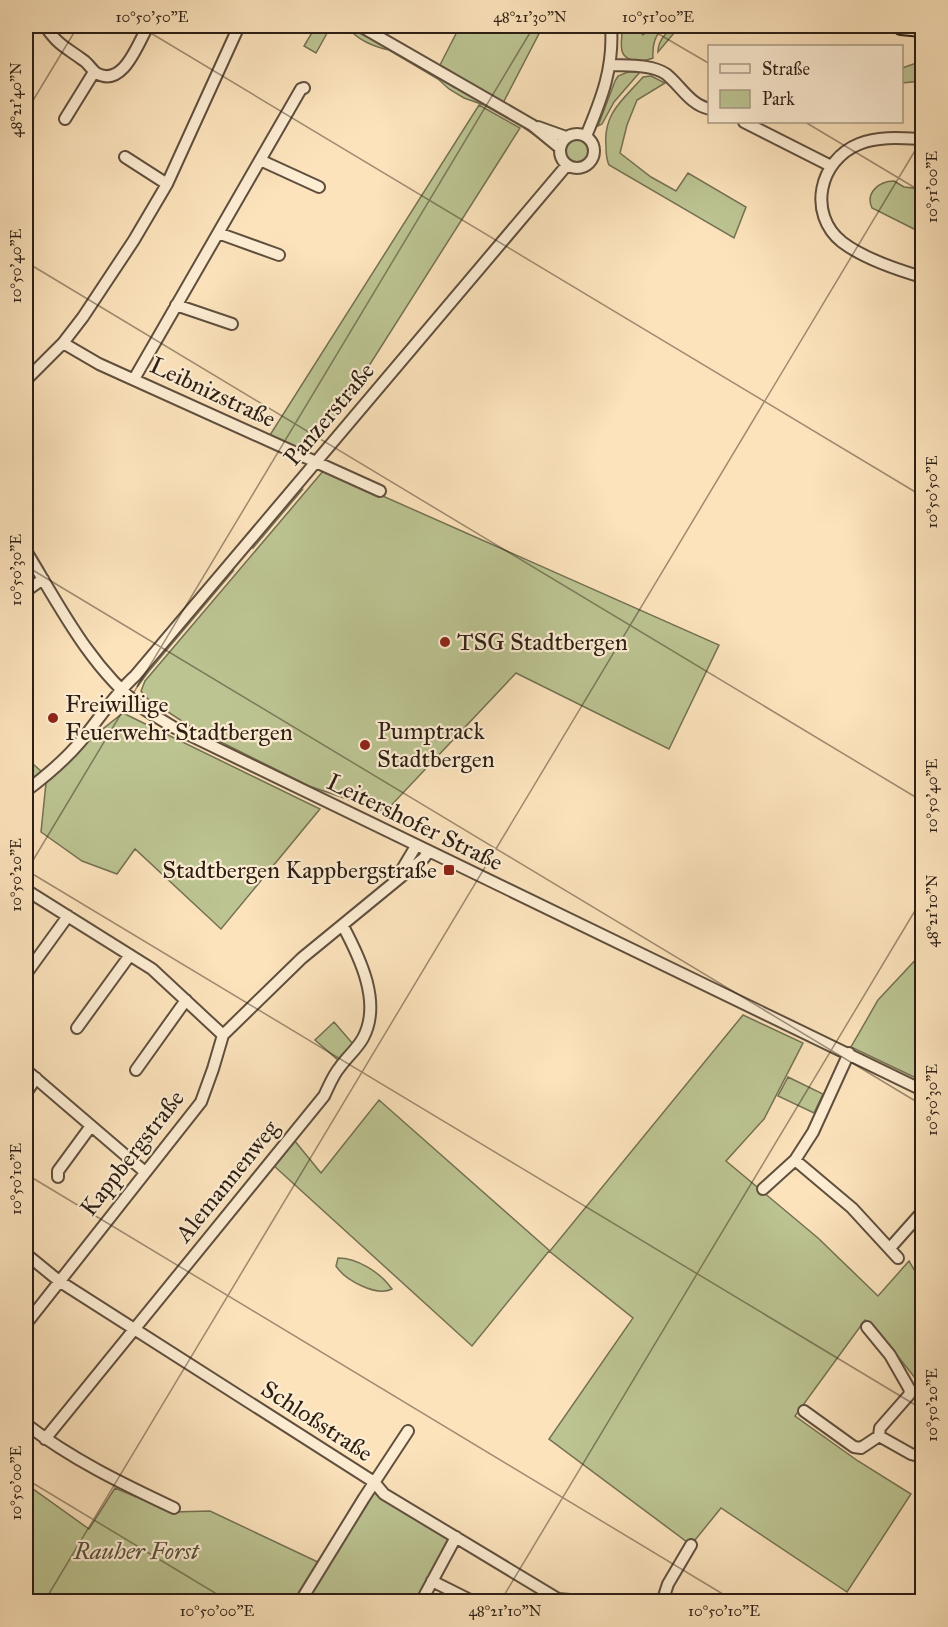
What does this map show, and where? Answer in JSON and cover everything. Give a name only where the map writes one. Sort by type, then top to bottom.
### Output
[{"type":"highway","points":[[901,26],[922,28]]},
{"type":"street","points":[[45,26],[56,41],[94,72],[106,76],[113,76],[120,72],[148,26]]},
{"type":"street","points":[[26,380],[63,343],[107,281],[167,184],[239,26]]},
{"type":"street","points":[[360,26],[532,126],[560,148]]},
{"type":"street","points":[[585,135],[600,105],[610,65],[611,26]]},
{"type":"street","points":[[610,65],[660,71],[696,104],[708,109]]},
{"type":"street","points":[[65,120],[94,72]]},
{"type":"street","points":[[134,379],[301,89],[304,88]]},
{"type":"street","points":[[746,123],[831,166]]},
{"type":"street","points":[[532,126],[566,137],[576,134],[585,135],[593,144],[592,160],[583,167],[572,168],[567,165],[561,158],[560,148],[566,137]]},
{"type":"street","points":[[922,139],[882,138],[868,141],[844,152],[831,166],[824,179],[821,202],[828,226],[850,247],[922,277]]},
{"type":"street","points":[[125,157],[167,184]]},
{"type":"street","points":[[260,160],[319,187]]},
{"type":"street","name":"Panzerstraße","points":[[26,791],[57,766],[80,741],[121,689],[143,667],[567,165]]},
{"type":"street","points":[[218,232],[279,255]]},
{"type":"street","points":[[176,305],[232,324]]},
{"type":"street","name":"Leibnizstraße","points":[[63,343],[99,364],[380,491]]},
{"type":"street","name":"Leitershofer Straße","points":[[26,551],[87,648],[121,689],[142,707],[173,727],[922,1090]]},
{"type":"street","points":[[26,591],[43,579]]},
{"type":"street","name":"Kappbergstraße","points":[[393,884],[416,846]]},
{"type":"street","name":"Kappbergstraße","points":[[26,1324],[201,1102],[223,1035],[295,965],[424,858],[428,852]]},
{"type":"street","points":[[26,890],[152,969],[223,1035]]},
{"type":"street","points":[[26,974],[68,916]]},
{"type":"street","name":"Alemannenweg","points":[[45,1439],[324,1096],[333,1077],[364,1037],[369,1022],[370,1003],[357,952],[343,926]]},
{"type":"street","points":[[77,1028],[130,955]]},
{"type":"street","points":[[135,1070],[186,1000]]},
{"type":"street","points":[[763,1189],[795,1160],[813,1132],[849,1053]]},
{"type":"street","points":[[26,1070],[145,1172]]},
{"type":"street","points":[[26,1093],[36,1078]]},
{"type":"street","points":[[58,1177],[58,1171],[91,1126]]},
{"type":"street","points":[[795,1160],[852,1208],[898,1258]]},
{"type":"street","points":[[890,1248],[922,1212]]},
{"type":"street","name":"Schloßstraße","points":[[26,1254],[59,1281],[374,1482],[384,1494],[557,1600],[593,1602]]},
{"type":"street","points":[[867,1327],[890,1355],[910,1390],[909,1395],[880,1428],[879,1437]]},
{"type":"street","points":[[804,1411],[854,1447],[861,1448],[879,1437]]},
{"type":"street","points":[[26,1424],[45,1439],[105,1474],[174,1508]]},
{"type":"street","points":[[300,1602],[408,1431]]},
{"type":"street","points":[[879,1437],[910,1454],[922,1457]]},
{"type":"street","points":[[421,1602],[456,1537]]},
{"type":"street","points":[[662,1602],[668,1584],[692,1545]]},
{"type":"street","points":[[432,1581],[474,1602]]},
{"type":"green space","points":[[304,26],[331,26],[316,53],[304,46],[313,31]]},
{"type":"green space","points":[[348,26],[355,26],[545,140],[543,141],[484,105],[464,98],[438,79],[389,50],[366,42],[355,35]]},
{"type":"green space","points":[[460,26],[543,26],[503,103],[440,65]]},
{"type":"green space","points":[[622,26],[636,26],[643,35],[653,26],[665,26],[655,40],[653,58],[631,60],[624,55],[621,48]]},
{"type":"green space","points":[[673,26],[680,26],[658,52],[661,41]]},
{"type":"green space","points":[[922,61],[922,81],[903,83],[903,68]]},
{"type":"green space","points":[[628,72],[640,72],[614,102],[602,124],[598,126],[615,81],[618,76]]},
{"type":"green space","points":[[651,76],[665,83],[637,100],[627,125],[620,153],[651,177],[676,191],[688,173],[746,207],[734,238],[609,165],[606,156],[606,135],[611,116],[643,77]]},
{"type":"green space","points":[[479,105],[520,128],[346,402],[307,453],[270,435]]},
{"type":"green space","points":[[577,137],[586,141],[590,150],[586,159],[577,163],[568,159],[564,150],[568,141]]},
{"type":"green space","points":[[894,181],[904,187],[922,189],[922,233],[872,208],[870,197],[875,189],[883,183]]},
{"type":"green space","name":"TSG Stadtbergen","points":[[324,470],[719,645],[669,749],[516,673],[385,812],[309,786],[191,727],[148,699],[141,691],[145,681]]},
{"type":"green space","points":[[302,490],[253,548],[252,544],[296,492]]},
{"type":"green space","points":[[234,570],[149,671],[137,687],[145,672]]},
{"type":"green space","points":[[123,713],[320,809],[221,929],[135,849],[117,874],[82,861],[41,832],[47,773]]},
{"type":"green space","points":[[33,764],[42,772],[26,785],[26,770]]},
{"type":"green space","points":[[922,953],[922,1071],[916,1078],[851,1047],[878,1000]]},
{"type":"green space","points":[[743,1015],[803,1043],[764,1119],[726,1161],[818,1238],[878,1296],[909,1261],[922,1283],[922,1381],[916,1379],[872,1324],[865,1320],[795,1416],[858,1461],[911,1494],[847,1592],[721,1508],[691,1545],[549,1439],[633,1318],[549,1251],[472,1346],[273,1165],[294,1140],[321,1173],[379,1100],[550,1251]]},
{"type":"green space","points":[[334,1022],[353,1044],[339,1061],[315,1040]]},
{"type":"green space","points":[[788,1077],[823,1094],[814,1113],[778,1096]]},
{"type":"green space","points":[[338,1258],[353,1260],[368,1267],[392,1289],[378,1291],[353,1282],[336,1266]]},
{"type":"green space","name":"Rauher Forst","points":[[374,1482],[456,1537],[421,1601],[26,1601],[26,1484],[89,1529],[115,1488],[172,1512],[210,1511],[322,1564]]},
{"type":"place","name":"TSG Stadtbergen","points":[[445,642]]},
{"type":"place","name":"Freiwillige Feuerwehr Stadtbergen","points":[[53,718]]},
{"type":"place","name":"Pumptrack Stadtbergen","points":[[365,745]]},
{"type":"place","name":"Stadtbergen Kappbergstraße","points":[[449,870]]}]
